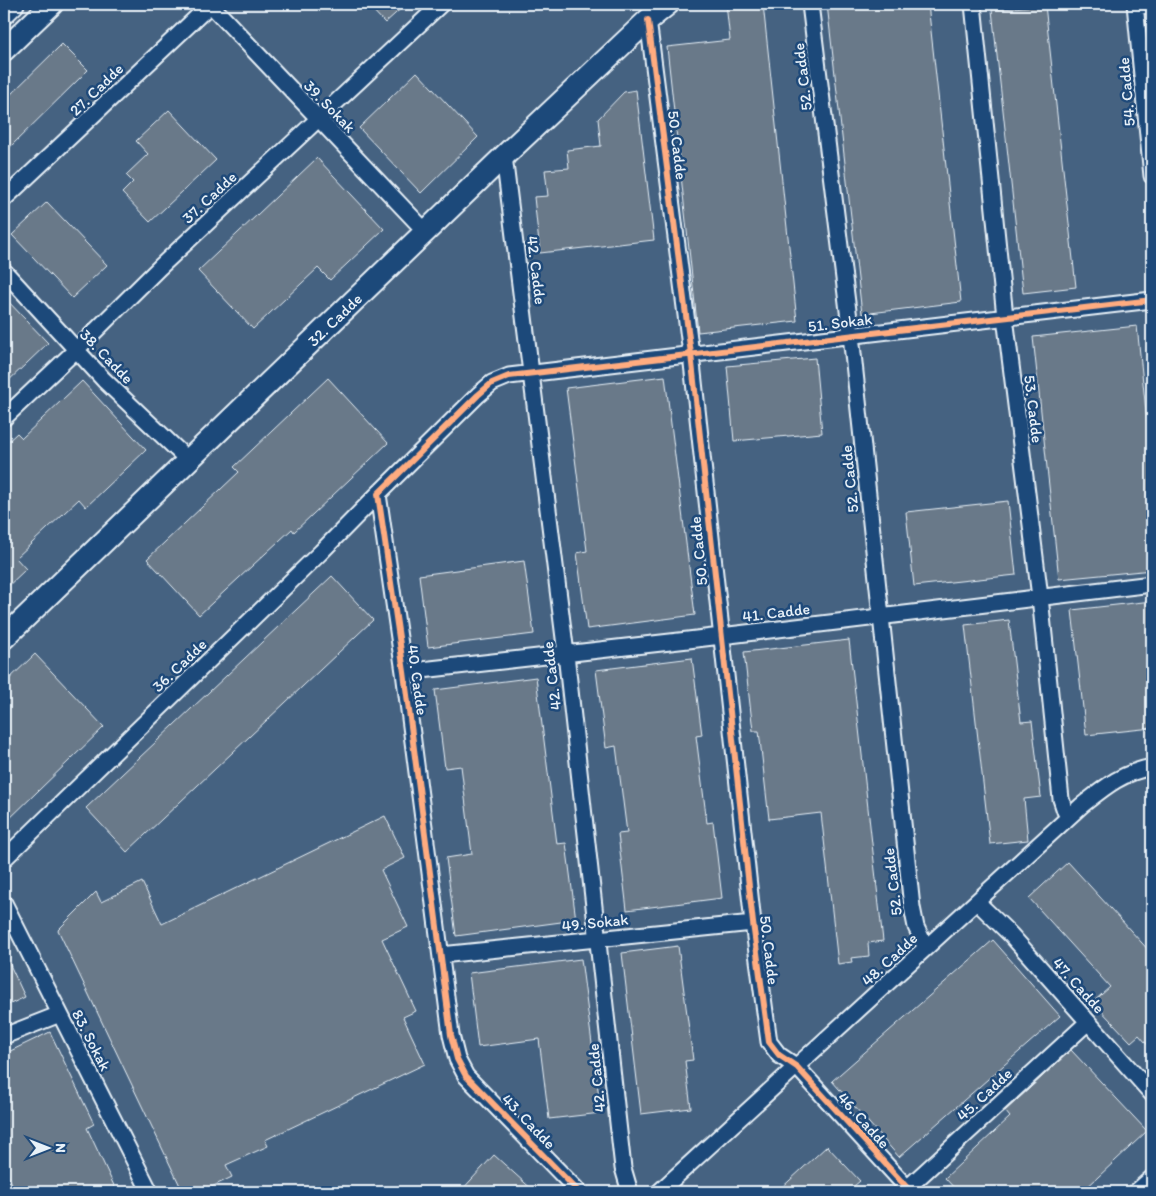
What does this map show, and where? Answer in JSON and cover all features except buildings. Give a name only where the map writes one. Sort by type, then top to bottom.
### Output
[{"type":"street","points":[[4,13],[13,4]]},
{"type":"street","points":[[4,50],[52,4]]},
{"type":"street","name":"39. Sokak","points":[[210,4],[426,232]]},
{"type":"street","name":"27. Cadde","points":[[4,199],[210,4]]},
{"type":"street","name":"37. Cadde","points":[[4,418],[160,267],[441,4]]},
{"type":"street","name":"52. Cadde","points":[[810,4],[851,335],[912,907],[916,927],[926,948]]},
{"type":"street","name":"53. Cadde","points":[[973,4],[1005,317],[1040,597],[1061,799],[1069,817]]},
{"type":"street","points":[[1135,5],[1152,5]]},
{"type":"street","name":"54. Cadde","points":[[1135,5],[1152,176]]},
{"type":"street","name":"32. Cadde","points":[[4,638],[658,9]]},
{"type":"street","name":"50. Cadde","points":[[658,9],[691,354],[753,923],[769,1042],[779,1055],[797,1067]]},
{"type":"street","name":"42. Cadde","points":[[504,156],[566,654],[624,1168],[630,1192]]},
{"type":"street","name":"38. Cadde","points":[[4,271],[104,380],[188,460]]},
{"type":"street","name":"51. Sokak","points":[[532,372],[1152,300]]},
{"type":"street","points":[[378,494],[492,383],[509,376],[532,372]]},
{"type":"street","name":"40. Cadde","points":[[378,494],[404,672],[451,1035],[460,1068]]},
{"type":"street","name":"36. Cadde","points":[[4,859],[378,494]]},
{"type":"street","name":"41. Cadde","points":[[404,672],[1152,584]]},
{"type":"street","name":"48. Cadde","points":[[659,1192],[1069,817],[1115,780],[1128,773],[1152,767]]},
{"type":"street","name":"47. Cadde","points":[[977,902],[1011,935],[1152,1094]]},
{"type":"street","name":"83. Sokak","points":[[4,903],[150,1192]]},
{"type":"street","name":"49. Sokak","points":[[441,955],[753,923]]},
{"type":"street","points":[[4,1036],[60,1014]]},
{"type":"street","name":"45. Cadde","points":[[907,1191],[1088,1022]]},
{"type":"street","name":"46. Cadde","points":[[797,1067],[907,1191]]},
{"type":"street","name":"43. Cadde","points":[[460,1068],[579,1192]]},
{"type":"street","points":[[1136,1192],[1152,1178]]},
{"type":"shaded area","points":[[4,4],[1152,4],[1152,1192],[4,1192]]},
{"type":"cycle path","points":[[648,20],[691,354],[753,923],[769,1042],[779,1055],[797,1067],[911,1192]]},
{"type":"cycle path","points":[[579,1192],[466,1076],[457,1059],[451,1035],[404,672],[378,494],[478,395],[492,383],[509,376],[1152,300]]}]
